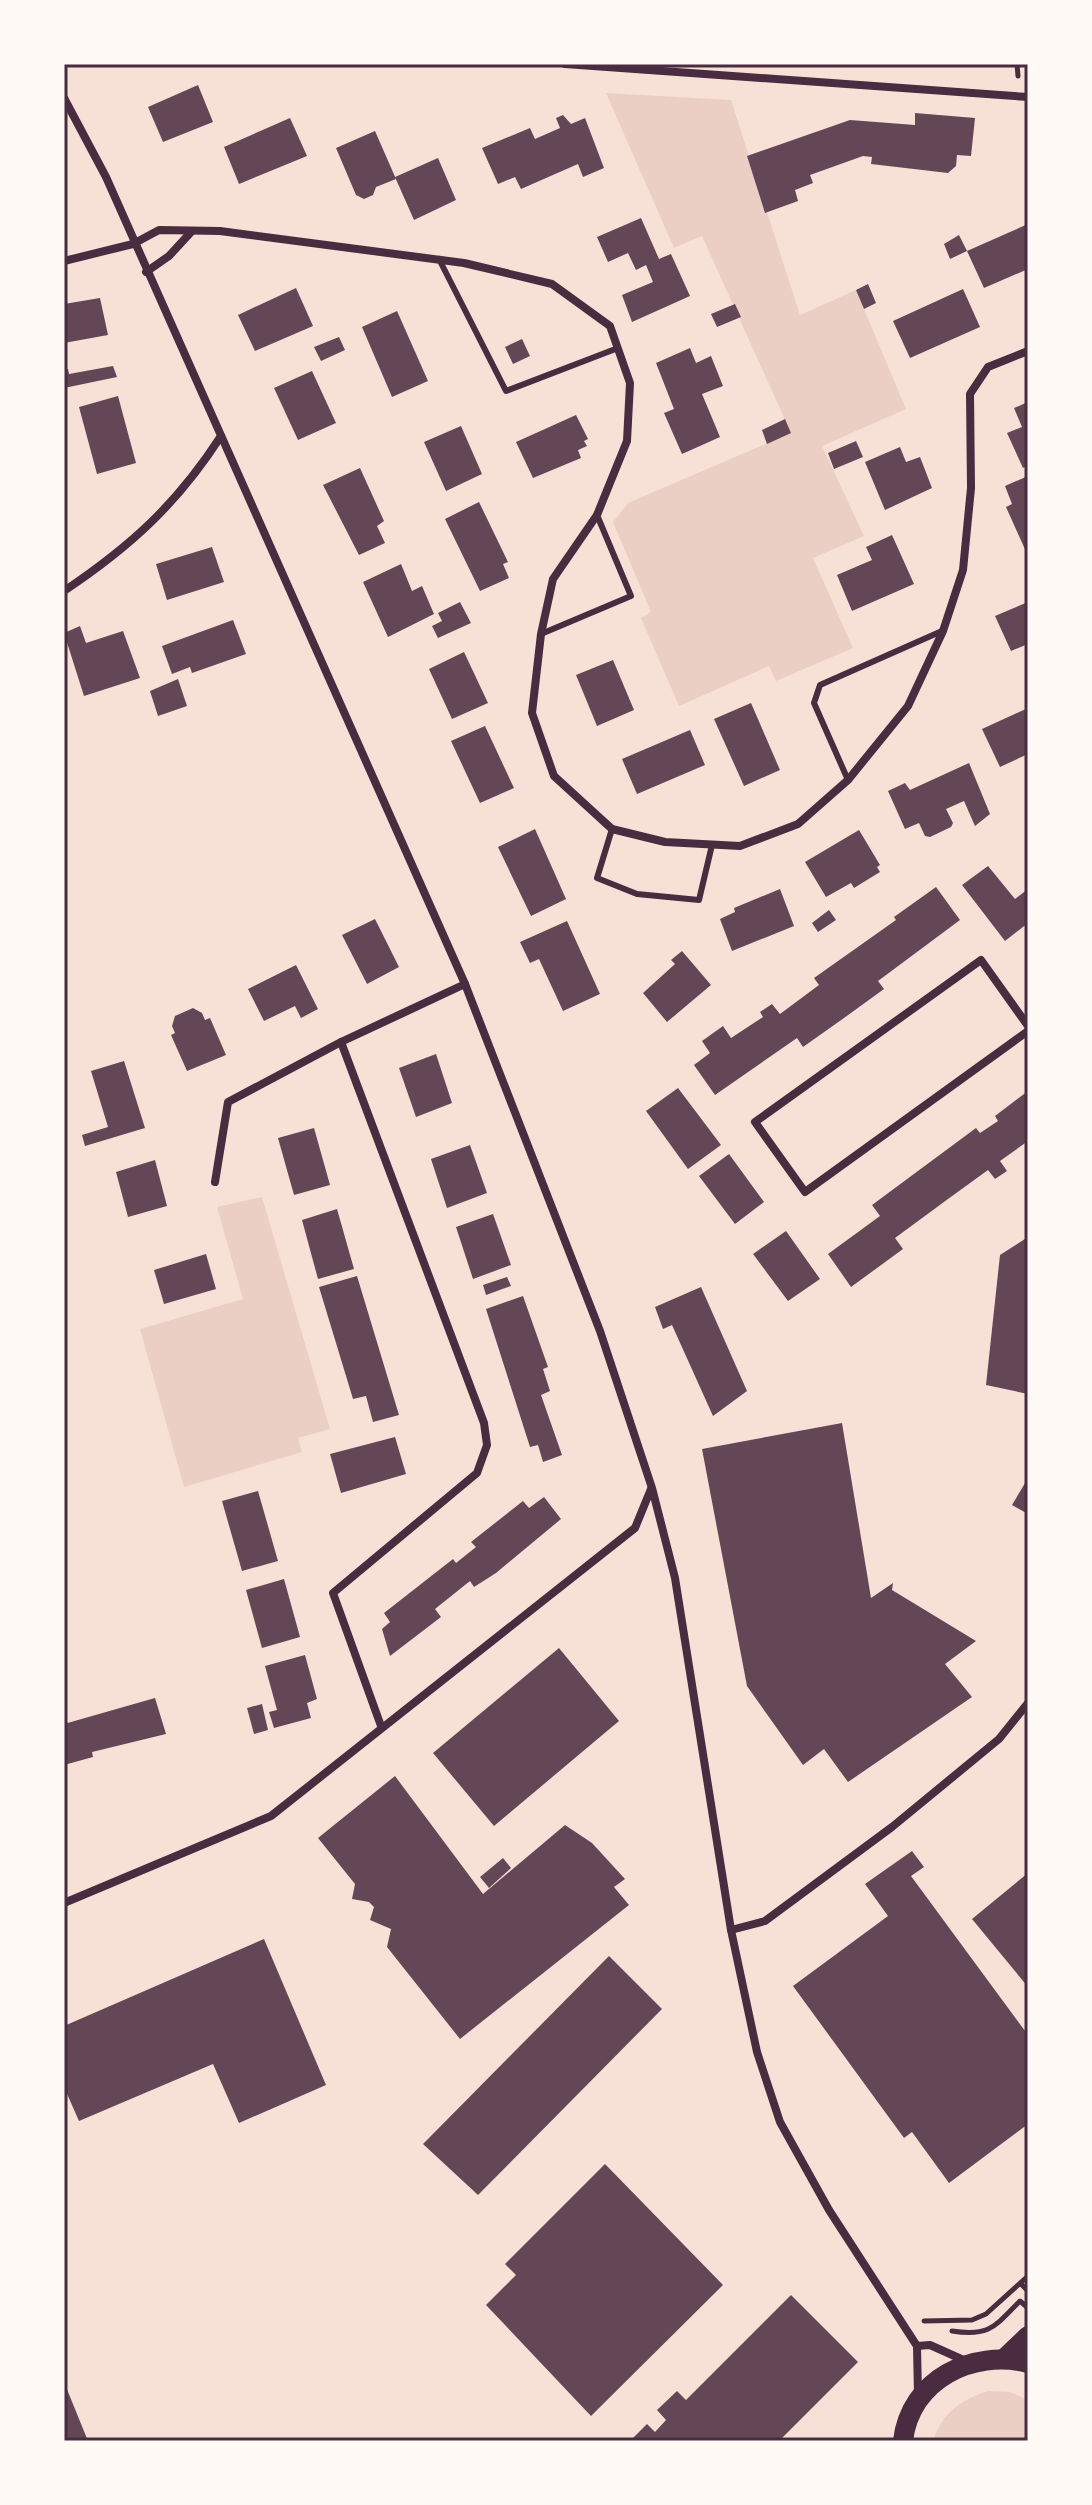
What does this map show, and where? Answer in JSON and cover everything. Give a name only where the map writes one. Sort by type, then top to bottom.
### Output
[{"type":"main road","points":[[1004,2359],[1028,2336]]},
{"type":"main road","points":[[903,2441],[918,2400],[941,2377],[969,2362],[1004,2359],[1028,2363]]},
{"type":"street","points":[[565,64],[1028,97]]},
{"type":"street","points":[[64,98],[106,177],[133,244],[465,984],[557,1213],[652,1488],[675,1578],[731,1930],[757,2052],[780,2122],[851,2246],[917,2346],[918,2400]]},
{"type":"street","points":[[64,261],[133,244],[159,230],[220,231],[439,259],[552,284],[610,326],[630,383],[627,441],[597,515],[553,579],[541,634],[532,713],[554,776],[612,829],[665,842],[740,846],[798,824],[848,780],[908,706],[943,631],[963,570],[971,488],[970,394],[988,367],[1028,351]]},
{"type":"street","points":[[146,272],[169,256],[192,231]]},
{"type":"street","points":[[64,591],[130,543],[189,484],[221,436]]},
{"type":"street","points":[[981,960],[1028,1029],[805,1192],[755,1122],[981,960]]},
{"type":"street","points":[[215,1182],[228,1102],[341,1042],[465,984]]},
{"type":"street","points":[[341,1042],[484,1423],[487,1445],[477,1473],[333,1593],[381,1726]]},
{"type":"street","points":[[64,1903],[271,1816],[635,1528],[652,1488]]},
{"type":"street","points":[[731,1930],[765,1921],[892,1827],[999,1739],[1028,1703]]},
{"type":"street","points":[[917,2346],[930,2345],[969,2362]]},
{"type":"lane","points":[[439,259],[506,391],[618,348]]},
{"type":"lane","points":[[541,634],[631,596],[597,515]]},
{"type":"lane","points":[[848,780],[814,703],[820,685],[943,631]]},
{"type":"lane","points":[[612,829],[597,878],[637,894],[699,900],[712,845]]},
{"type":"path","points":[[1017,64],[1018,77]]},
{"type":"path","points":[[922,2322],[935,2318],[964,2320],[979,2317],[994,2310],[1028,2276]]},
{"type":"path","points":[[1021,2284],[1028,2291]]},
{"type":"path","points":[[917,2346],[934,2329],[980,2334],[990,2331],[1020,2301],[1028,2308]]},
{"type":"shaded area","points":[[606,93],[731,100],[800,315],[856,290],[906,409],[822,446],[864,536],[813,558],[853,648],[776,681],[769,666],[679,706],[641,618],[651,612],[613,522],[628,503],[791,433],[702,236],[674,248]]},
{"type":"shaded area","points":[[262,1197],[330,1429],[298,1438],[302,1452],[184,1487],[140,1329],[243,1299],[217,1207]]},
{"type":"shaded area","points":[[988,2391],[1010,2392],[1028,2400],[1028,2441],[933,2441],[941,2423],[953,2409]]},
{"type":"building","points":[[198,85],[213,122],[163,142],[148,107]]},
{"type":"building","points":[[915,113],[975,118],[971,156],[957,155],[956,166],[948,173],[871,164],[872,157],[863,156],[810,175],[813,183],[795,190],[798,201],[765,213],[747,156],[850,120],[915,125]]},
{"type":"building","points":[[563,115],[571,124],[585,118],[604,168],[583,177],[578,164],[521,189],[515,177],[498,184],[482,148],[530,128],[535,139],[560,128],[556,118]]},
{"type":"building","points":[[290,118],[307,156],[239,184],[224,147]]},
{"type":"building","points":[[375,131],[396,179],[376,187],[373,195],[364,199],[356,195],[336,148]]},
{"type":"building","points":[[438,158],[456,200],[414,220],[395,177]]},
{"type":"building","points":[[641,218],[659,259],[671,254],[690,296],[632,322],[622,295],[653,282],[646,265],[636,270],[628,253],[608,262],[597,237]]},
{"type":"building","points":[[1028,224],[1028,269],[984,288],[967,251]]},
{"type":"building","points":[[959,235],[967,251],[950,259],[944,244]]},
{"type":"building","points":[[868,284],[876,303],[864,309],[856,290]]},
{"type":"building","points":[[296,288],[313,326],[255,351],[238,315]]},
{"type":"building","points":[[963,289],[980,327],[910,358],[893,321]]},
{"type":"building","points":[[100,298],[108,335],[64,343],[64,304]]},
{"type":"building","points":[[735,304],[741,317],[717,327],[711,314]]},
{"type":"building","points":[[397,311],[428,381],[392,397],[362,327]]},
{"type":"building","points":[[339,337],[345,350],[321,361],[314,347]]},
{"type":"building","points":[[522,339],[530,356],[513,364],[505,347]]},
{"type":"building","points":[[690,348],[696,363],[711,356],[723,386],[702,394],[720,437],[682,454],[664,413],[674,409],[656,363]]},
{"type":"building","points":[[113,366],[117,377],[64,388],[64,370],[68,369],[69,374]]},
{"type":"building","points":[[312,371],[336,423],[298,440],[274,388]]},
{"type":"building","points":[[118,396],[136,463],[97,474],[79,407]]},
{"type":"building","points":[[1028,402],[1028,466],[1023,468],[1007,433],[1022,427],[1014,408]]},
{"type":"building","points":[[576,415],[588,439],[584,441],[587,446],[578,450],[581,458],[533,478],[516,442]]},
{"type":"building","points":[[785,419],[791,433],[767,444],[762,430]]},
{"type":"building","points":[[461,426],[482,474],[446,491],[424,442]]},
{"type":"building","points":[[856,441],[863,457],[834,469],[828,453]]},
{"type":"building","points":[[900,447],[906,462],[920,457],[932,488],[885,510],[865,462]]},
{"type":"building","points":[[360,468],[384,521],[377,526],[385,543],[359,555],[323,485]]},
{"type":"building","points":[[1028,476],[1028,556],[1006,507],[1012,504],[1005,486]]},
{"type":"building","points":[[479,502],[508,562],[503,564],[509,578],[480,591],[445,519]]},
{"type":"building","points":[[892,535],[914,584],[852,611],[837,575],[872,560],[866,547]]},
{"type":"building","points":[[212,547],[224,582],[167,600],[156,564]]},
{"type":"building","points":[[401,564],[412,591],[422,586],[434,614],[388,637],[363,582]]},
{"type":"building","points":[[460,602],[471,623],[438,638],[432,626],[442,621],[438,613]]},
{"type":"building","points":[[1028,602],[1028,644],[1011,651],[995,616]]},
{"type":"building","points":[[233,620],[246,654],[192,673],[190,667],[172,674],[162,646]]},
{"type":"building","points":[[80,626],[86,643],[123,631],[140,678],[84,696],[64,633]]},
{"type":"building","points":[[464,652],[488,703],[452,719],[429,669]]},
{"type":"building","points":[[613,660],[634,710],[597,726],[576,675]]},
{"type":"building","points":[[178,679],[187,706],[158,716],[150,691]]},
{"type":"building","points":[[751,703],[780,770],[744,786],[714,719]]},
{"type":"building","points":[[1028,708],[1028,754],[1000,767],[982,729]]},
{"type":"building","points":[[485,726],[514,788],[480,803],[451,741]]},
{"type":"building","points":[[690,730],[705,765],[637,794],[622,759]]},
{"type":"building","points":[[969,763],[990,814],[975,826],[964,801],[946,809],[953,823],[951,827],[930,837],[925,836],[919,823],[905,829],[888,791],[905,783],[910,790]]},
{"type":"building","points":[[535,829],[566,899],[531,916],[498,847]]},
{"type":"building","points":[[859,830],[880,865],[877,867],[880,872],[854,888],[851,883],[826,897],[805,862]]},
{"type":"building","points":[[988,866],[1015,899],[1028,889],[1028,923],[1005,941],[962,885]]},
{"type":"building","points":[[936,887],[960,920],[878,981],[884,989],[844,1018],[803,1047],[797,1038],[715,1095],[694,1065],[710,1053],[702,1041],[723,1026],[731,1038],[763,1017],[760,1012],[772,1004],[780,1014],[819,985],[814,978],[896,920],[894,917]]},
{"type":"building","points":[[780,889],[794,926],[732,951],[720,919],[735,912],[734,908]]},
{"type":"building","points":[[829,910],[836,920],[818,932],[812,923]]},
{"type":"building","points":[[375,919],[399,967],[367,984],[342,935]]},
{"type":"building","points":[[567,921],[600,994],[563,1011],[539,959],[530,963],[520,942]]},
{"type":"building","points":[[682,951],[711,985],[667,1022],[643,993],[675,964],[671,960]]},
{"type":"building","points":[[296,965],[318,1009],[301,1018],[295,1006],[264,1021],[248,989]]},
{"type":"building","points":[[193,1008],[202,1013],[205,1020],[210,1018],[226,1055],[187,1071],[171,1035],[175,1033],[172,1026],[175,1016]]},
{"type":"building","points":[[436,1054],[452,1103],[416,1117],[399,1068]]},
{"type":"building","points":[[124,1061],[145,1128],[85,1146],[82,1135],[108,1127],[91,1071]]},
{"type":"building","points":[[678,1088],[721,1145],[688,1169],[646,1111]]},
{"type":"building","points":[[1028,1091],[1028,1141],[1000,1161],[1007,1171],[995,1179],[988,1170],[895,1238],[903,1249],[851,1287],[828,1254],[880,1216],[872,1205],[976,1128],[980,1133],[998,1121],[995,1116]]},
{"type":"building","points":[[314,1128],[330,1185],[294,1195],[278,1138]]},
{"type":"building","points":[[470,1145],[487,1193],[447,1208],[431,1159]]},
{"type":"building","points":[[729,1154],[764,1202],[735,1224],[699,1176]]},
{"type":"building","points":[[155,1160],[167,1206],[128,1217],[116,1172]]},
{"type":"building","points":[[337,1209],[354,1269],[318,1279],[302,1220]]},
{"type":"building","points":[[493,1214],[511,1265],[473,1279],[456,1227]]},
{"type":"building","points":[[786,1231],[820,1279],[788,1301],[753,1254]]},
{"type":"building","points":[[1028,1237],[1028,1394],[986,1385],[1000,1255]]},
{"type":"building","points":[[206,1254],[216,1289],[164,1304],[154,1270]]},
{"type":"building","points":[[357,1276],[399,1415],[373,1422],[366,1396],[353,1399],[319,1287]]},
{"type":"building","points":[[507,1277],[511,1286],[486,1295],[483,1285]]},
{"type":"building","points":[[701,1287],[747,1391],[713,1416],[672,1325],[663,1329],[655,1307]]},
{"type":"building","points":[[523,1296],[548,1367],[543,1369],[550,1391],[541,1395],[562,1455],[543,1462],[538,1445],[530,1447],[486,1309]]},
{"type":"building","points":[[842,1423],[871,1598],[893,1583],[892,1590],[976,1641],[945,1664],[972,1697],[848,1782],[824,1749],[803,1765],[747,1686],[702,1449]]},
{"type":"building","points":[[395,1437],[406,1474],[341,1493],[330,1454]]},
{"type":"building","points":[[1028,1478],[1028,1514],[1012,1505]]},
{"type":"building","points":[[258,1491],[278,1561],[242,1571],[222,1501]]},
{"type":"building","points":[[544,1497],[561,1519],[496,1573],[474,1587],[470,1581],[435,1609],[441,1617],[390,1656],[382,1629],[390,1622],[384,1613],[453,1559],[456,1563],[476,1547],[471,1542],[523,1501],[529,1508]]},
{"type":"building","points":[[284,1579],[300,1637],[262,1648],[246,1590]]},
{"type":"building","points":[[559,1648],[619,1721],[494,1826],[433,1753]]},
{"type":"building","points":[[305,1655],[317,1699],[307,1703],[311,1718],[274,1728],[269,1712],[277,1710],[265,1666]]},
{"type":"building","points":[[155,1698],[166,1734],[92,1752],[93,1757],[64,1765],[64,1724]]},
{"type":"building","points":[[262,1704],[268,1730],[254,1734],[247,1708]]},
{"type":"building","points":[[395,1776],[483,1894],[565,1825],[592,1843],[625,1879],[614,1887],[629,1905],[460,2039],[387,1947],[391,1929],[370,1920],[374,1907],[369,1902],[352,1899],[355,1884],[318,1838]]},
{"type":"building","points":[[912,1851],[924,1867],[911,1876],[1028,2035],[1028,2124],[949,2183],[912,2132],[904,2138],[793,1986],[888,1916],[865,1884]]},
{"type":"building","points":[[503,1858],[511,1868],[489,1888],[480,1877]]},
{"type":"building","points":[[1028,1873],[1028,1987],[972,1919]]},
{"type":"building","points":[[264,1939],[326,2085],[239,2123],[213,2064],[79,2121],[64,2087],[64,2026]]},
{"type":"building","points":[[609,1956],[662,2009],[478,2195],[423,2144]]},
{"type":"building","points":[[605,2164],[723,2285],[591,2416],[486,2305],[516,2275],[505,2264]]},
{"type":"building","points":[[791,2295],[858,2362],[779,2441],[630,2441],[647,2424],[655,2432],[666,2420],[657,2410],[677,2391],[686,2400]]},
{"type":"building","points":[[64,2382],[88,2441],[64,2441]]}]
